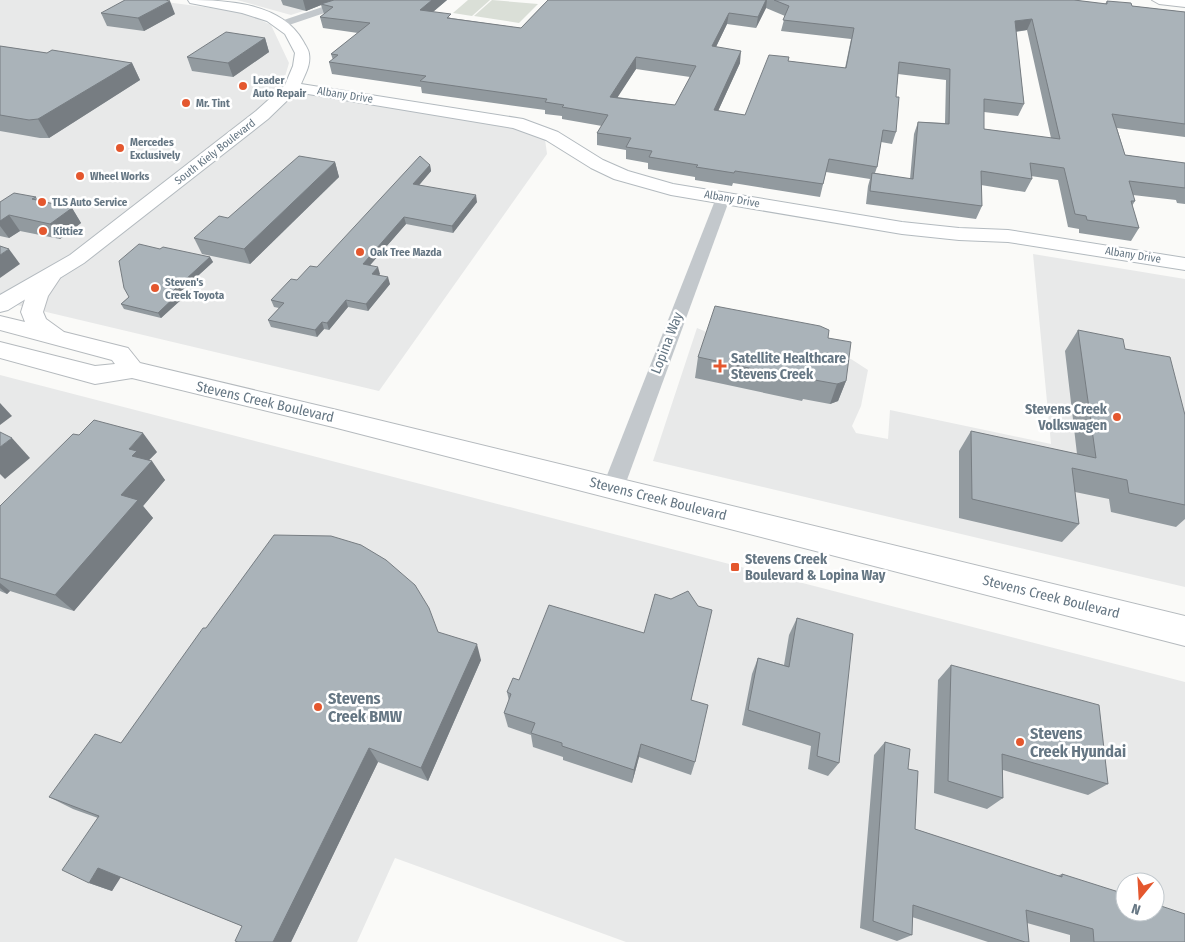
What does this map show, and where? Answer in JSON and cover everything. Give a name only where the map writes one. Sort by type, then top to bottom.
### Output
[{"type":"main road","name":"South Kiely Boulevard","points":[[0,305],[49,278],[110,234],[275,105],[292,87],[301,66],[302,54],[291,32],[272,18],[245,9],[195,0]]},
{"type":"main road","points":[[1159,0],[1185,3]]},
{"type":"main road","name":"Albany Drive","points":[[292,87],[517,123],[551,135],[596,164],[621,175],[671,189],[902,228],[1008,236],[1185,264]]},
{"type":"main road","points":[[49,278],[37,296],[32,312],[37,323],[56,337]]},
{"type":"main road","points":[[0,324],[120,354],[132,370]]},
{"type":"main road","name":"Stevens Creek Boulevard","points":[[0,350],[95,375],[132,370],[1185,631]]},
{"type":"street","points":[[282,24],[353,0]]},
{"type":"street","points":[[1166,12],[1185,14]]},
{"type":"street","name":"Lopina Way","points":[[613,488],[723,198]]},
{"type":"shaded area","points":[[0,0],[150,0],[243,12],[271,25],[289,63],[281,90],[511,127],[545,139],[547,154],[379,391],[0,301]]},
{"type":"shaded area","points":[[237,0],[337,0],[291,15]]},
{"type":"shaded area","points":[[468,0],[490,0],[472,16],[453,13]]},
{"type":"shaded area","points":[[492,0],[538,4],[519,23],[474,16]]},
{"type":"shaded area","points":[[1033,254],[1185,279],[1185,587],[653,461],[697,328],[709,333],[851,359],[868,370],[861,406],[852,426],[856,433],[888,439],[890,410],[1051,444]]},
{"type":"shaded area","points":[[0,375],[1185,682],[1185,942],[626,942],[395,858],[357,942],[0,942]]},
{"type":"building","points":[[125,0],[170,1],[138,18],[101,13]]},
{"type":"building","points":[[334,0],[432,0],[420,10],[451,14],[447,18],[521,28],[548,0],[766,0],[758,17],[729,13],[712,46],[741,51],[714,110],[745,115],[769,55],[789,57],[788,61],[846,68],[854,28],[783,20],[789,6],[774,0],[1074,0],[1107,4],[1107,1],[1131,3],[1132,6],[1185,12],[1185,124],[1112,114],[1125,155],[1185,163],[1185,188],[1129,181],[1135,201],[1131,201],[1139,228],[1087,220],[1086,216],[1075,214],[1064,168],[1030,163],[1032,179],[981,171],[982,206],[870,191],[872,173],[913,179],[918,122],[949,124],[950,69],[899,62],[896,132],[883,130],[877,167],[829,159],[823,184],[735,171],[734,173],[649,157],[652,151],[626,147],[631,138],[597,133],[608,115],[562,107],[564,105],[545,102],[547,99],[420,81],[426,76],[329,62],[338,55],[331,54],[370,23],[320,17],[333,7],[321,4]],"holes":[[[1032,19],[1060,139],[984,129],[984,99],[1024,104],[1015,21]],[[636,57],[696,66],[675,105],[610,97]]]},
{"type":"building","points":[[226,32],[265,38],[228,63],[187,57]]},
{"type":"building","points":[[0,46],[47,53],[52,50],[132,63],[38,119],[29,120],[0,115]]},
{"type":"building","points":[[299,156],[335,162],[244,249],[194,238],[219,216],[228,218]]},
{"type":"building","name":"Oak Tree Mazda","points":[[420,156],[430,165],[413,184],[476,195],[452,226],[404,217],[363,264],[378,267],[372,274],[388,277],[366,304],[346,300],[327,323],[322,322],[315,330],[268,320],[284,303],[271,300],[291,279],[297,280],[310,266],[317,267]]},
{"type":"building","points":[[14,193],[36,197],[32,199],[72,208],[50,224],[9,215],[0,221],[0,202]]},
{"type":"building","name":"Steven's Creek Toyota","points":[[139,244],[210,257],[173,291],[180,292],[158,313],[121,304],[129,297],[124,288],[119,261]]},
{"type":"building","points":[[0,246],[9,249],[0,255]]},
{"type":"building","points":[[715,306],[820,326],[829,330],[828,338],[851,342],[846,381],[837,384],[809,379],[809,381],[698,357]]},
{"type":"building","points":[[1078,330],[1123,339],[1125,349],[1170,357],[1185,415],[1185,505],[1129,493],[1127,480],[1072,468],[1079,524],[972,499],[971,431],[1096,458]]},
{"type":"building","points":[[94,420],[143,433],[129,449],[137,451],[132,456],[152,461],[121,495],[138,500],[55,595],[0,578],[0,506],[73,434],[79,435]]},
{"type":"building","points":[[0,432],[12,438],[0,447]]},
{"type":"building","name":"Stevens Creek BMW","points":[[274,535],[331,536],[361,545],[386,560],[415,585],[429,608],[438,632],[477,644],[421,768],[369,748],[273,942],[238,942],[235,941],[242,926],[98,868],[89,883],[62,870],[99,816],[49,797],[95,734],[121,743],[203,628],[206,628]]},
{"type":"building","points":[[688,591],[698,606],[712,610],[691,700],[708,705],[695,762],[641,744],[634,770],[562,746],[562,743],[531,733],[535,723],[504,713],[511,694],[507,692],[513,678],[519,680],[549,605],[644,633],[655,594],[671,599]]},
{"type":"building","points":[[797,618],[853,634],[839,763],[817,756],[820,733],[748,710],[758,658],[789,667]]},
{"type":"building","points":[[951,665],[1099,705],[1108,784],[1002,754],[1003,798],[948,781]]},
{"type":"building","points":[[885,742],[910,749],[908,769],[918,771],[915,829],[1062,877],[1062,874],[1115,891],[1115,922],[1165,922],[1165,907],[1185,914],[1185,942],[1094,942],[1093,929],[1026,910],[1029,942],[913,905],[912,935],[873,921]]},
{"type":"place","name":"Leader Auto Repair","points":[[243,86]]},
{"type":"place","name":"Mr. Tint","points":[[186,103]]},
{"type":"place","name":"Mercedes Exclusively","points":[[120,148]]},
{"type":"place","name":"Wheel Works","points":[[80,176]]},
{"type":"place","name":"TLS Auto Service","points":[[42,202]]},
{"type":"place","name":"Kittiez","points":[[43,231]]},
{"type":"place","name":"Oak Tree Mazda","points":[[360,252]]},
{"type":"place","name":"Steven's Creek Toyota","points":[[155,288]]},
{"type":"place","name":"Satellite Healthcare Stevens Creek","points":[[720,366]]},
{"type":"place","name":"Stevens Creek Volkswagen","points":[[1117,417]]},
{"type":"place","name":"Stevens Creek Boulevard & Lopina Way","points":[[735,567]]},
{"type":"place","name":"Stevens Creek BMW","points":[[318,707]]},
{"type":"place","name":"Stevens Creek Hyundai","points":[[1020,742]]}]
